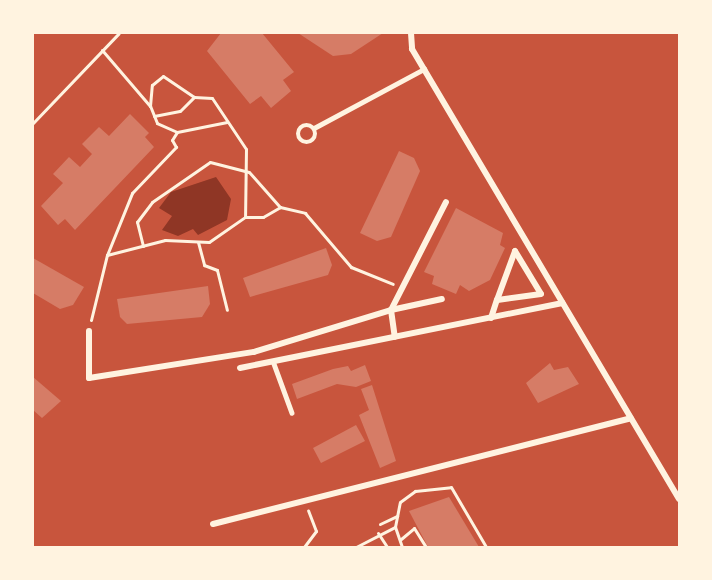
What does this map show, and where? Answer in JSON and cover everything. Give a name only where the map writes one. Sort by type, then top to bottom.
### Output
[{"type":"street","points":[[411,33],[415,54],[679,499]]},
{"type":"street","points":[[395,337],[391,310],[446,202]]},
{"type":"street","points":[[491,318],[497,300],[512,261],[515,251],[541,294],[497,300]]},
{"type":"street","points":[[89,331],[89,378],[254,352],[391,310],[442,299]]},
{"type":"street","points":[[240,368],[563,303]]},
{"type":"street","points":[[213,524],[631,418]]},
{"type":"lane","points":[[314,128],[313,141],[300,140],[300,128],[314,128],[424,69]]},
{"type":"lane","points":[[273,362],[292,413]]},
{"type":"path","points":[[33,123],[119,33]]},
{"type":"path","points":[[102,50],[150,106],[154,116],[177,132],[227,122]]},
{"type":"path","points":[[150,106],[152,85],[163,76],[194,97],[212,98],[246,149],[249,172],[245,217]]},
{"type":"path","points":[[154,116],[180,111],[194,97]]},
{"type":"path","points":[[89,331],[107,255],[132,193],[176,147],[172,140],[177,132]]},
{"type":"path","points":[[143,246],[137,222],[152,202],[210,162],[249,172],[280,207],[305,213],[351,267],[403,288]]},
{"type":"path","points":[[107,255],[143,246],[209,242],[245,217],[263,217],[280,207]]},
{"type":"path","points":[[198,242],[204,265],[217,270],[227,310]]},
{"type":"path","points":[[402,547],[395,527],[400,502],[415,491],[451,487],[486,547]]},
{"type":"path","points":[[303,501],[316,531],[303,547]]},
{"type":"path","points":[[380,524],[398,516]]},
{"type":"path","points":[[356,547],[378,533],[395,527]]},
{"type":"path","points":[[401,539],[414,528],[426,547]]},
{"type":"path","points":[[378,533],[387,547]]},
{"type":"shaded area","points":[[216,177],[231,199],[227,220],[198,235],[193,229],[178,236],[162,230],[172,216],[159,208],[171,192]]},
{"type":"building","points":[[221,33],[262,33],[294,72],[283,80],[291,91],[271,108],[261,96],[250,104],[207,51]]},
{"type":"building","points":[[298,33],[383,33],[351,54],[333,56]]},
{"type":"building","points":[[130,114],[149,133],[145,137],[154,147],[75,230],[65,219],[58,225],[41,206],[63,183],[53,174],[69,157],[80,167],[92,154],[82,144],[99,127],[109,136]]},
{"type":"building","points":[[399,151],[414,158],[420,171],[391,237],[377,241],[360,233]]},
{"type":"building","points":[[456,208],[503,233],[500,245],[505,248],[490,280],[469,291],[460,285],[456,294],[432,284],[434,276],[424,272]]},
{"type":"building","points":[[326,248],[332,265],[328,275],[250,297],[243,278]]},
{"type":"building","points":[[33,258],[84,287],[73,305],[60,309],[33,293]]},
{"type":"building","points":[[208,286],[210,304],[202,317],[127,324],[120,317],[117,299]]},
{"type":"building","points":[[550,363],[554,370],[568,367],[579,384],[538,403],[526,383]]},
{"type":"building","points":[[365,365],[371,381],[356,387],[337,384],[297,399],[292,384],[333,369],[348,366],[351,371]]},
{"type":"building","points":[[33,377],[61,401],[42,418],[33,410]]},
{"type":"building","points":[[372,385],[396,461],[380,468],[359,415],[369,410],[361,389]]},
{"type":"building","points":[[356,425],[365,441],[321,463],[313,448]]},
{"type":"building","points":[[449,497],[479,547],[428,547],[409,511]]}]
